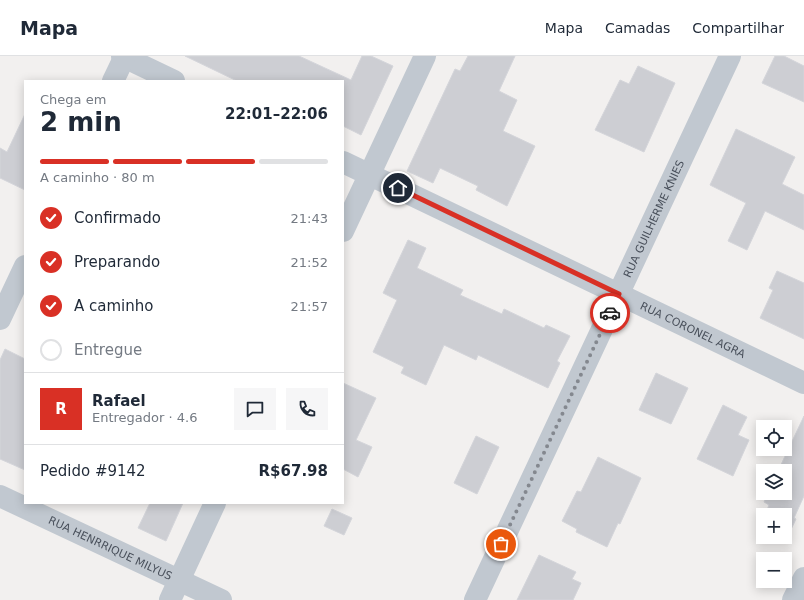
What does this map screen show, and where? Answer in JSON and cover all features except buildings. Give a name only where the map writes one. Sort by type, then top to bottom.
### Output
[{"type":"street","points":[[113,80],[124,56],[172,80]]},
{"type":"street","points":[[344,230],[426,56]]},
{"type":"street","name":"RUA GUILHERME KNIES","points":[[475,600],[730,56]]},
{"type":"street","name":"RUA CORONEL AGRA","points":[[344,162],[804,383]]},
{"type":"street","points":[[0,319],[24,268]]},
{"type":"street","name":"RUA HENRRIQUE MILYUS","points":[[0,496],[174,590],[221,600]]},
{"type":"street","points":[[174,590],[215,504]]},
{"type":"street","points":[[794,600],[804,578]]},
{"type":"way so far","points":[[501,544],[610,313]]},
{"type":"route","points":[[398,188],[619,294],[610,313]]}]
